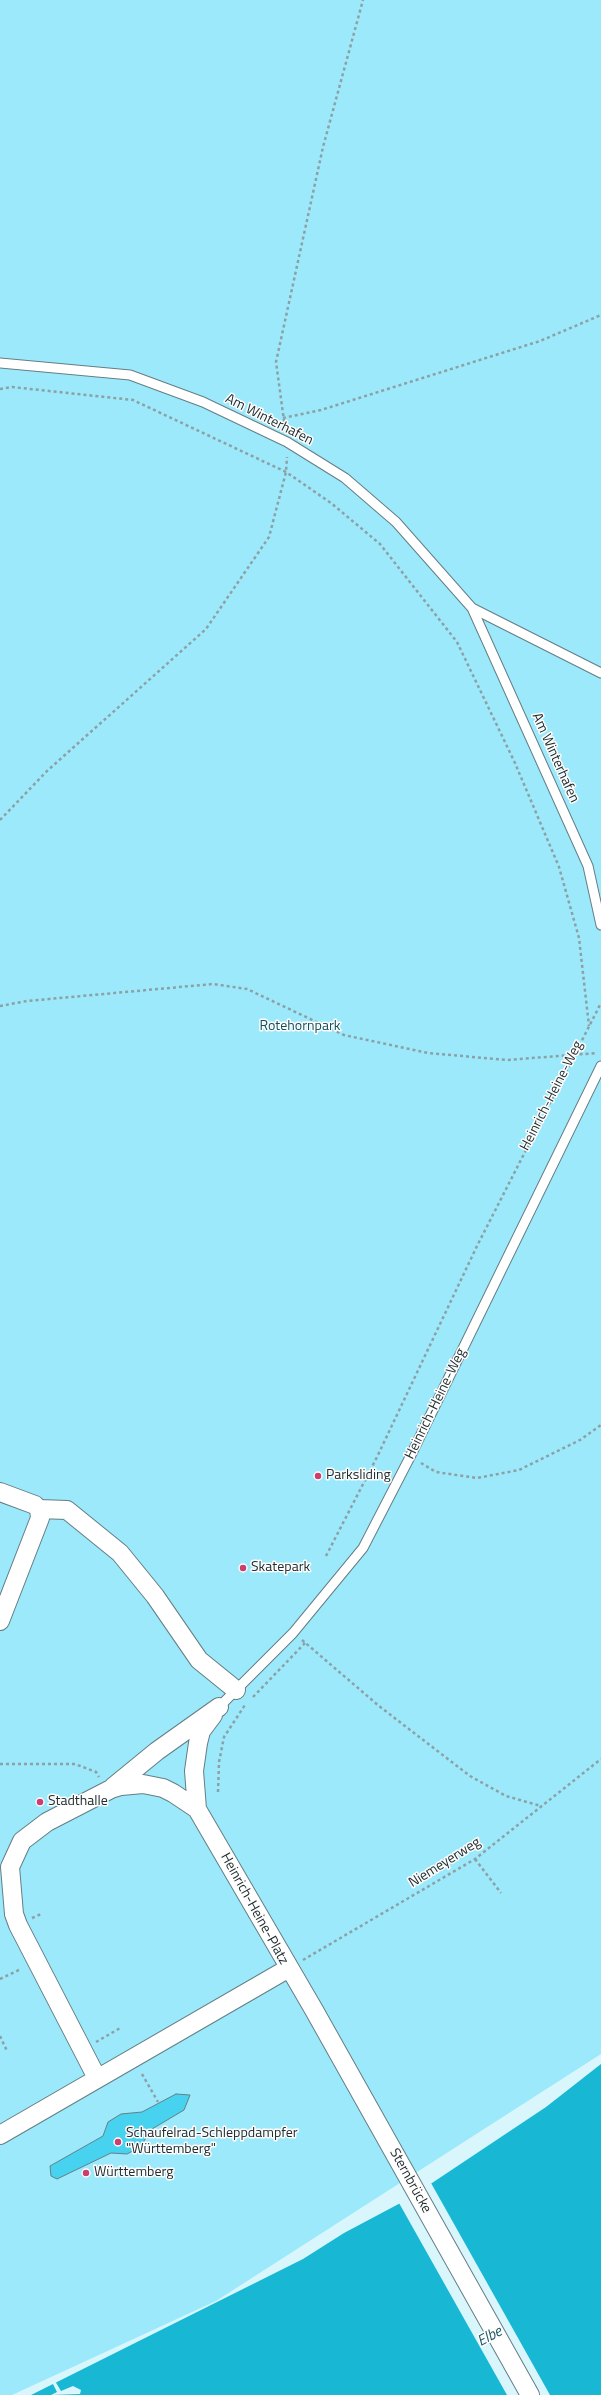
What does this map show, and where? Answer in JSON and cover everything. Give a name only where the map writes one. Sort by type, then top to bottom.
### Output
[{"type":"street","points":[[0,1492],[35,1505],[39,1509],[40,1518],[0,1621]]},
{"type":"street","points":[[39,1509],[66,1510],[120,1553],[155,1596],[199,1660],[236,1690]]},
{"type":"street","name":"Heinrich-Heine-Weg","points":[[111,1790],[157,1751],[219,1707]]},
{"type":"street","name":"Heinrich-Heine-Weg","points":[[197,1810],[194,1772],[198,1743],[206,1722],[219,1707]]},
{"type":"street","name":"Heinrich-Heine-Platz","points":[[143,1784],[162,1788],[183,1798],[197,1810],[288,1968],[97,2078],[36,1961],[14,1914],[10,1867],[14,1853],[26,1836],[42,1826],[121,1786],[143,1784]]},
{"type":"street","name":"Sternbrücke","points":[[288,1968],[314,2010],[530,2395]]},
{"type":"street","points":[[0,2135],[97,2078]]},
{"type":"lane","name":"Am Winterhafen","points":[[0,363],[8,362],[130,375],[203,402],[287,442],[345,478],[396,522],[472,608],[588,866],[601,924]]},
{"type":"lane","name":"Am Winterhafen","points":[[472,608],[601,674]]},
{"type":"lane","name":"Heinrich-Heine-Weg","points":[[219,1707],[293,1633],[363,1548],[410,1457],[601,1066]]},
{"type":"path","points":[[0,820],[47,771],[206,629],[269,536],[286,472],[287,442],[276,362],[323,147],[363,0]]},
{"type":"path","points":[[283,418],[321,410],[540,341],[601,315]]},
{"type":"path","points":[[0,388],[12,387],[133,400],[286,472],[331,503],[380,544],[457,642],[515,763],[559,867],[579,938],[589,1026]]},
{"type":"path","points":[[0,1006],[27,1001],[213,984],[247,989],[344,1034],[428,1053],[507,1060],[601,1052]]},
{"type":"path","name":"Heinrich-Heine-Weg","points":[[326,1556],[377,1457],[477,1246],[573,1054],[601,1003]]},
{"type":"path","points":[[410,1457],[436,1472],[477,1478],[519,1470],[580,1440],[601,1424]]},
{"type":"path","points":[[218,1792],[219,1762],[224,1737],[244,1706],[305,1643],[379,1706],[470,1776],[506,1796],[541,1806]]},
{"type":"path","name":"Niemeyerweg","points":[[288,1968],[474,1859],[601,1760]]},
{"type":"path","points":[[0,1764],[75,1764],[96,1772]]},
{"type":"path","points":[[474,1859],[501,1894]]},
{"type":"path","points":[[0,1979],[36,1961]]},
{"type":"path","points":[[83,2050],[122,2028]]},
{"type":"path","points":[[0,2036],[7,2051]]},
{"type":"path","points":[[142,2074],[158,2102]]},
{"type":"green space","name":"Rotehornpark","points":[[0,0],[601,0],[601,2054],[216,2301],[12,2395],[0,2395]]},
{"type":"water","name":"Elbe","points":[[601,2064],[601,2395],[31,2395],[303,2259],[344,2233],[408,2199],[546,2107]]},
{"type":"pier","points":[[431,2183],[550,2395],[507,2395],[399,2203]]},
{"type":"pier","points":[[55,2381],[61,2391],[73,2386],[81,2390],[80,2394],[51,2395],[57,2392],[52,2382]]},
{"type":"building","name":"Schaufelrad-Schleppdampfer \"Württemberg\"","points":[[176,2094],[190,2095],[184,2110],[152,2129],[140,2147],[127,2154],[111,2153],[57,2179],[51,2176],[50,2166],[103,2136],[108,2122],[121,2114],[142,2112]]},
{"type":"place","name":"Parksliding","points":[[318,1476]]},
{"type":"place","name":"Skatepark","points":[[243,1568]]},
{"type":"place","name":"Stadthalle","points":[[40,1802]]},
{"type":"place","name":"Schaufelrad-Schleppdampfer \"Württemberg\"","points":[[118,2142]]},
{"type":"place","name":"Württemberg","points":[[86,2173]]}]
